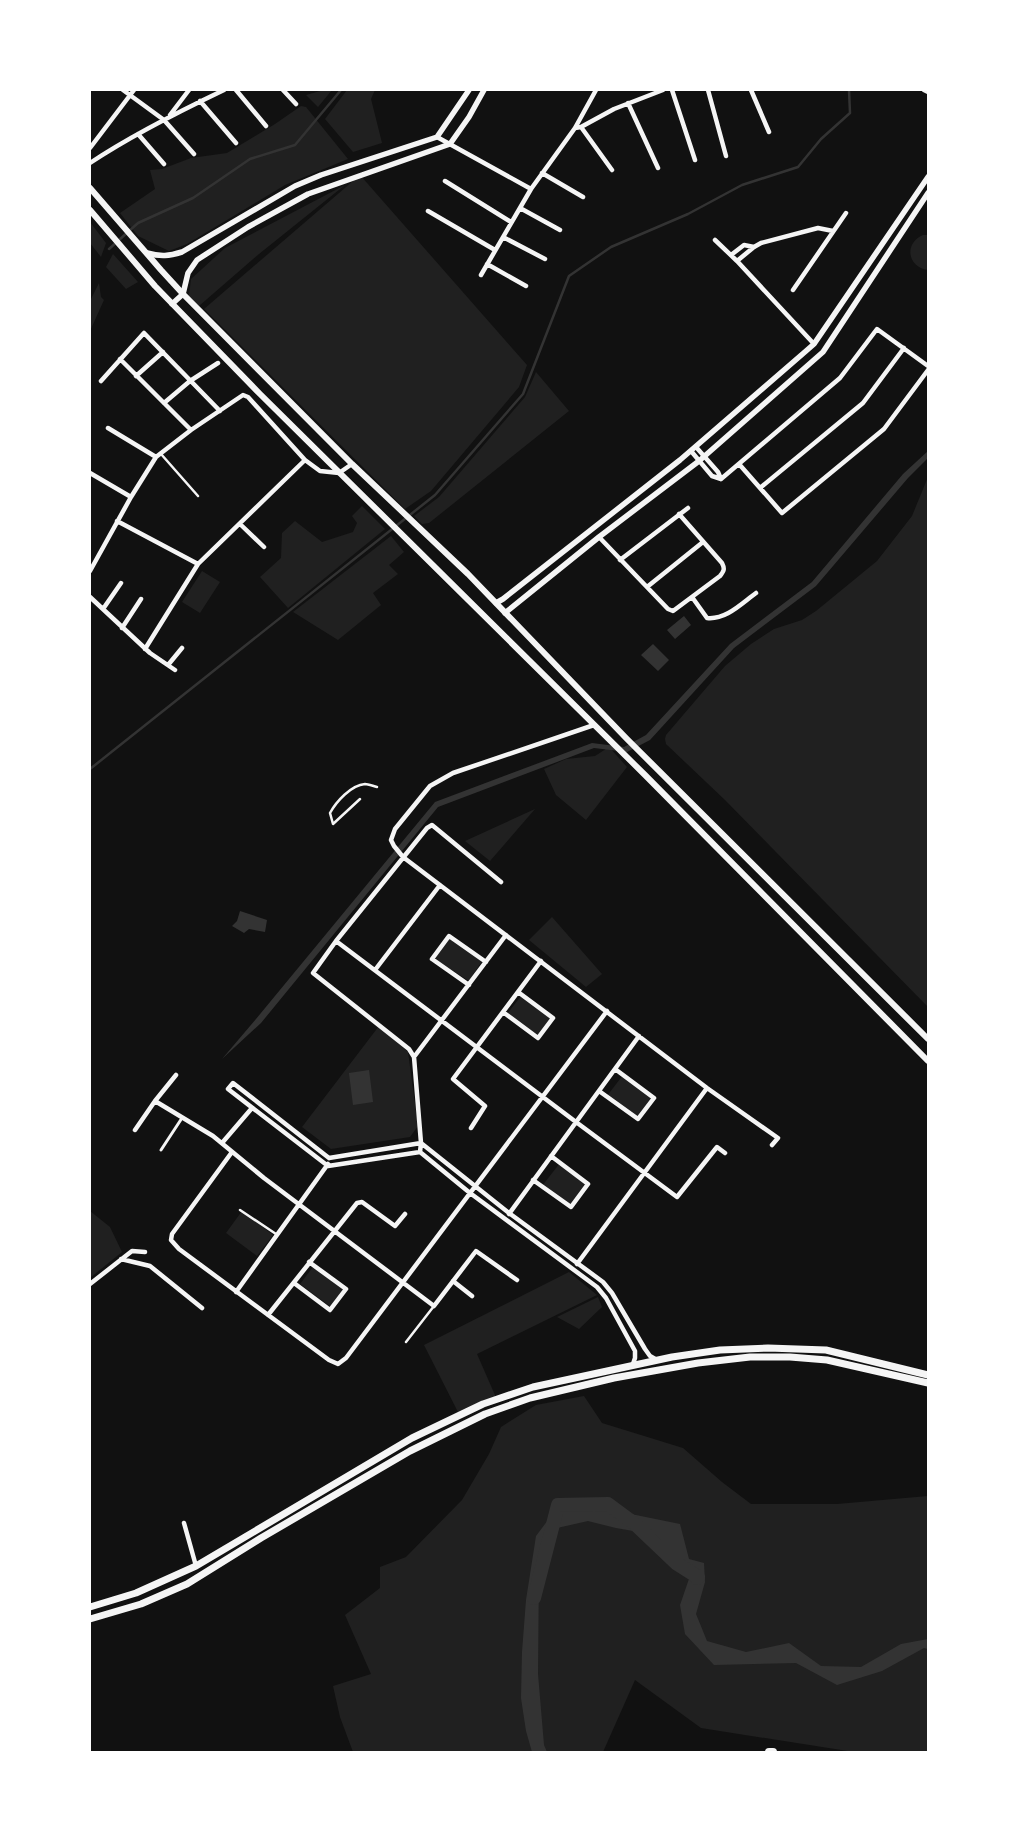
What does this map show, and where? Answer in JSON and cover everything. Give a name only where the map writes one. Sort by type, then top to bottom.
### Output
[{"type":"main road","points":[[90,188],[183,294],[352,464],[468,574],[627,739],[928,1039]]},
{"type":"main road","points":[[90,210],[172,304],[339,473],[405,536],[927,1058]]},
{"type":"main road","points":[[90,1607],[136,1594],[196,1566],[412,1438],[483,1404],[533,1387],[632,1364],[720,1350],[768,1348],[802,1348],[839,1352],[928,1375]]},
{"type":"main road","points":[[90,1620],[141,1604],[187,1584],[410,1450],[485,1414],[530,1398],[614,1378],[698,1363],[750,1357],[790,1356],[827,1360],[928,1383]]},
{"type":"street","points":[[123,90],[164,120],[194,154]]},
{"type":"street","points":[[90,148],[134,90]]},
{"type":"street","points":[[170,116],[189,90]]},
{"type":"street","points":[[90,163],[170,116],[224,90]]},
{"type":"street","points":[[236,90],[266,126]]},
{"type":"street","points":[[283,90],[296,104]]},
{"type":"street","points":[[147,253],[159,257],[182,252],[295,186],[321,175],[437,137],[469,90]]},
{"type":"street","points":[[172,304],[183,294],[188,273],[197,260],[248,227],[308,194],[450,144],[469,117],[484,90]]},
{"type":"street","points":[[480,275],[531,189],[575,128],[596,90]]},
{"type":"street","points":[[575,128],[582,127],[614,109],[663,90]]},
{"type":"street","points":[[672,90],[695,160]]},
{"type":"street","points":[[708,90],[726,156]]},
{"type":"street","points":[[751,90],[769,132]]},
{"type":"street","points":[[924,90],[928,92]]},
{"type":"street","points":[[200,101],[236,143]]},
{"type":"street","points":[[628,103],[658,168]]},
{"type":"street","points":[[582,127],[612,170]]},
{"type":"street","points":[[138,134],[164,164]]},
{"type":"street","points":[[437,137],[531,189]]},
{"type":"street","points":[[542,173],[583,197]]},
{"type":"street","points":[[496,603],[690,451],[814,344],[928,177]]},
{"type":"street","points":[[445,181],[511,222]]},
{"type":"street","points":[[505,613],[599,537],[699,461],[823,352],[928,193]]},
{"type":"street","points":[[520,208],[560,230]]},
{"type":"street","points":[[428,211],[495,250]]},
{"type":"street","points":[[793,290],[846,213]]},
{"type":"street","points":[[737,261],[761,243],[818,228],[833,231]]},
{"type":"street","points":[[503,237],[545,260]]},
{"type":"street","points":[[715,240],[814,344]]},
{"type":"street","points":[[731,255],[744,245],[754,247]]},
{"type":"street","points":[[487,264],[526,286]]},
{"type":"street","points":[[721,479],[840,378],[877,329],[928,366]]},
{"type":"street","points":[[101,382],[144,332],[220,411]]},
{"type":"street","points":[[760,488],[863,403],[904,348]]},
{"type":"street","points":[[136,376],[163,352]]},
{"type":"street","points":[[120,359],[191,430]]},
{"type":"street","points":[[164,404],[190,380],[218,363]]},
{"type":"street","points":[[739,464],[782,514],[884,429],[928,370]]},
{"type":"street","points":[[90,572],[117,521],[156,457],[191,430],[243,395],[248,396],[305,460],[320,471],[339,473],[352,464]]},
{"type":"street","points":[[108,428],[156,457]]},
{"type":"street","points":[[696,446],[718,472],[721,479]]},
{"type":"street","points":[[690,451],[712,476],[721,479]]},
{"type":"street","points":[[145,649],[198,564],[305,460]]},
{"type":"street","points":[[90,473],[131,498]]},
{"type":"street","points":[[620,560],[688,508]]},
{"type":"street","points":[[599,537],[646,587],[668,609],[673,611],[724,572],[722,563],[679,514]]},
{"type":"street","points":[[117,521],[198,564]]},
{"type":"street","points":[[240,524],[264,547]]},
{"type":"street","points":[[646,587],[703,542]]},
{"type":"street","points":[[102,609],[121,583]]},
{"type":"street","points":[[692,597],[708,618],[713,619],[732,612],[756,593]]},
{"type":"street","points":[[90,597],[145,649],[175,670]]},
{"type":"street","points":[[122,628],[141,599]]},
{"type":"street","points":[[168,665],[182,648]]},
{"type":"street","points":[[594,725],[485,761],[453,773],[430,786],[395,829],[391,840],[401,855],[707,1088],[778,1138],[772,1145]]},
{"type":"street","points":[[420,1152],[414,1057],[410,1049],[312,972],[401,855],[432,825],[501,882]]},
{"type":"street","points":[[375,970],[440,885]]},
{"type":"street","points":[[414,1057],[506,935]]},
{"type":"street","points":[[469,985],[432,959],[449,936],[486,962]]},
{"type":"street","points":[[336,941],[677,1196],[717,1147],[725,1153]]},
{"type":"street","points":[[470,1128],[485,1106],[453,1079],[541,961]]},
{"type":"street","points":[[503,1012],[538,1038],[554,1018],[518,992]]},
{"type":"street","points":[[232,1152],[172,1234],[171,1240],[179,1249],[236,1292],[329,1360],[338,1364],[346,1358],[607,1012]]},
{"type":"street","points":[[504,1219],[639,1036]]},
{"type":"street","points":[[599,1091],[638,1119],[654,1098],[615,1069]]},
{"type":"street","points":[[135,1130],[176,1075]]},
{"type":"street","points":[[632,1364],[635,1358],[635,1351],[606,1298],[597,1287],[504,1219],[420,1152],[328,1166],[228,1089],[234,1083],[329,1158],[420,1143],[509,1213],[603,1282],[612,1293],[645,1349],[650,1356],[657,1360]]},
{"type":"street","points":[[577,1264],[707,1088]]},
{"type":"street","points":[[155,1101],[214,1136],[334,1231],[434,1306],[476,1251],[517,1280]]},
{"type":"street","points":[[222,1143],[252,1108]]},
{"type":"street","points":[[264,1118],[269,1111]]},
{"type":"street","points":[[161,1150],[182,1118]]},
{"type":"street","points":[[533,1180],[571,1207],[588,1184],[551,1156]]},
{"type":"street","points":[[236,1292],[328,1166],[329,1158]]},
{"type":"street","points":[[268,1315],[357,1203],[362,1202],[395,1226],[405,1214]]},
{"type":"street","points":[[90,1284],[132,1251],[145,1252]]},
{"type":"street","points":[[121,1259],[150,1266],[202,1308]]},
{"type":"street","points":[[294,1282],[330,1310],[346,1289],[309,1262]]},
{"type":"street","points":[[579,1274],[584,1268]]},
{"type":"street","points":[[453,1281],[472,1296]]},
{"type":"street","points":[[184,1523],[196,1566]]},
{"type":"lane","points":[[161,454],[198,496]]},
{"type":"lane","points":[[360,799],[333,824],[330,813],[334,806],[352,789],[364,784],[377,787]]},
{"type":"lane","points":[[240,1210],[278,1235]]},
{"type":"lane","points":[[406,1342],[434,1306]]},
{"type":"shaded area","points":[[324,90],[332,90],[318,107],[306,95]]},
{"type":"shaded area","points":[[347,90],[375,90],[371,99],[382,143],[353,152],[325,119]]},
{"type":"shaded area","points":[[301,106],[306,107],[348,159],[285,185],[187,244],[169,251],[138,236],[120,213],[155,189],[150,170],[162,169],[191,158],[227,153]]},
{"type":"shaded area","points":[[360,175],[527,365],[519,387],[431,491],[405,509],[204,309]]},
{"type":"shaded area","points":[[345,185],[259,254],[199,306],[189,296],[191,279],[225,248]]},
{"type":"shaded area","points":[[90,222],[106,243],[101,257],[90,243]]},
{"type":"shaded area","points":[[923,235],[928,235],[928,270],[916,264],[912,260],[911,254],[913,243]]},
{"type":"shaded area","points":[[113,254],[138,282],[126,289],[106,267]]},
{"type":"shaded area","points":[[99,283],[101,297],[104,300],[90,331],[90,301]]},
{"type":"shaded area","points":[[536,372],[569,411],[429,523],[422,524],[414,516],[439,497],[525,397]]},
{"type":"shaded area","points":[[928,451],[928,458],[908,478],[816,586],[734,648],[650,740],[627,752],[594,748],[438,807],[261,1023],[222,1059],[435,802],[592,743],[624,747],[646,735],[730,644],[812,582],[903,474]]},
{"type":"shaded area","points":[[928,477],[928,1007],[725,800],[666,744],[665,739],[666,735],[725,666],[751,644],[774,629],[802,620],[816,611],[877,561],[912,516]]},
{"type":"shaded area","points":[[362,506],[385,529],[288,608],[260,577],[281,558],[282,533],[295,521],[322,542],[353,532],[357,523],[352,516]]},
{"type":"shaded area","points":[[391,536],[404,552],[389,565],[398,574],[373,593],[381,605],[338,640],[293,612]]},
{"type":"shaded area","points":[[202,571],[220,582],[200,613],[182,602]]},
{"type":"shaded area","points":[[684,616],[691,625],[675,639],[667,630]]},
{"type":"shaded area","points":[[653,644],[669,660],[658,671],[641,655]]},
{"type":"shaded area","points":[[609,747],[627,767],[586,820],[556,795],[544,769],[566,759],[595,756]]},
{"type":"shaded area","points":[[535,809],[490,861],[465,841]]},
{"type":"shaded area","points":[[240,911],[267,920],[265,932],[249,929],[244,933],[232,926],[237,921]]},
{"type":"shaded area","points":[[552,917],[602,974],[586,987],[529,940]]},
{"type":"shaded area","points":[[449,937],[482,961],[469,981],[433,958]]},
{"type":"shaded area","points":[[521,996],[552,1018],[538,1036],[507,1014]]},
{"type":"shaded area","points":[[379,1026],[408,1052],[418,1126],[410,1137],[331,1149],[302,1127]]},
{"type":"shaded area","points":[[369,1070],[373,1102],[353,1105],[349,1073]]},
{"type":"shaded area","points":[[623,1075],[654,1098],[638,1119],[607,1096]]},
{"type":"shaded area","points":[[560,1163],[588,1184],[571,1207],[542,1186]]},
{"type":"shaded area","points":[[90,1211],[110,1227],[122,1252],[90,1278]]},
{"type":"shaded area","points":[[242,1211],[273,1235],[257,1256],[226,1233]]},
{"type":"shaded area","points":[[313,1267],[344,1290],[331,1307],[300,1284]]},
{"type":"shaded area","points":[[569,1272],[597,1295],[477,1354],[498,1402],[461,1418],[424,1345]]},
{"type":"shaded area","points":[[598,1297],[602,1307],[579,1329],[557,1317]]},
{"type":"shaded area","points":[[584,1396],[602,1423],[683,1448],[751,1504],[837,1504],[928,1496],[928,1752],[854,1752],[701,1728],[635,1680],[603,1752],[353,1752],[340,1717],[333,1686],[371,1674],[345,1615],[380,1588],[380,1567],[406,1557],[462,1500],[489,1454],[501,1427],[536,1405]]},
{"type":"shaded area","points":[[590,1498],[631,1514],[680,1524],[689,1559],[704,1563],[705,1582],[696,1614],[707,1641],[746,1652],[789,1643],[821,1666],[861,1667],[901,1644],[928,1639],[928,1649],[924,1648],[882,1671],[837,1685],[796,1663],[714,1665],[685,1634],[680,1605],[690,1576],[656,1535],[588,1521],[557,1528],[539,1563],[538,1674],[544,1745],[547,1752],[532,1752],[526,1731],[521,1698],[526,1600],[536,1536],[554,1512]]},
{"type":"waterway","points":[[109,249],[138,223],[193,198],[250,159],[295,145],[341,90]]},
{"type":"waterway","points":[[90,769],[435,495],[523,394],[569,276],[611,247],[688,214],[742,185],[798,167],[821,139],[850,113],[849,90]]},
{"type":"waterway","points":[[534,1598],[558,1505],[608,1504],[635,1524],[676,1563],[697,1578]]}]
